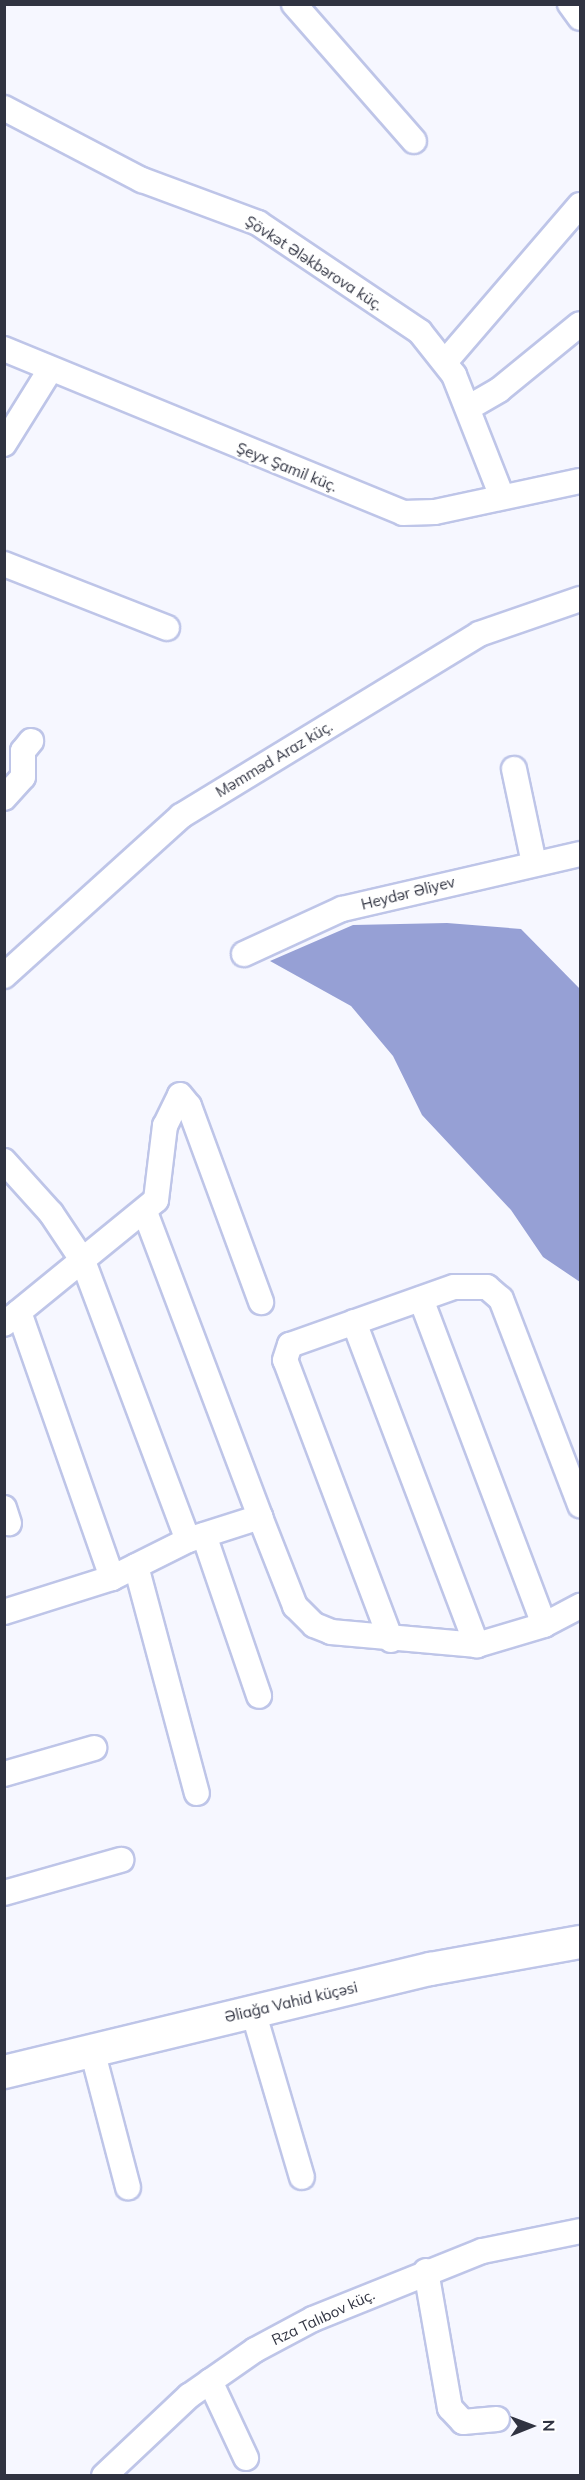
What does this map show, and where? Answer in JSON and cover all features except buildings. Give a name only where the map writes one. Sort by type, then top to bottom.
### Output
[{"type":"main road","name":"Əliağa Vahid küçəsi","points":[[4,2072],[431,1969],[580,1942]]},
{"type":"street","points":[[294,4],[414,141]]},
{"type":"street","points":[[570,4],[580,18]]},
{"type":"street","name":"Şövkət Ələkbərova küç.","points":[[4,108],[142,180],[258,224],[420,332],[445,362],[468,408],[502,497]]},
{"type":"street","points":[[445,362],[580,205]]},
{"type":"street","points":[[468,408],[499,390],[580,324]]},
{"type":"street","name":"Şeyx Şamil küç.","points":[[4,349],[50,370],[403,513],[435,512],[580,481]]},
{"type":"street","points":[[4,444],[50,370]]},
{"type":"street","points":[[4,564],[167,628]]},
{"type":"street","name":"Məmməd Araz küç.","points":[[4,976],[182,816],[478,634],[580,599]]},
{"type":"street","points":[[4,798],[22,777],[23,751],[31,741]]},
{"type":"street","points":[[514,769],[534,863]]},
{"type":"street","name":"Heydər Əliyev","points":[[244,954],[342,909],[580,854]]},
{"type":"street","points":[[112,1578],[12,1318],[145,1212],[160,1187],[170,1111],[177,1097],[183,1096],[261,1302]]},
{"type":"street","points":[[4,1161],[51,1214],[83,1262],[259,1696]]},
{"type":"street","points":[[145,1212],[260,1517],[303,1617],[330,1632],[380,1639],[477,1645],[544,1625],[580,1606]]},
{"type":"street","points":[[380,1639],[285,1360],[290,1345],[454,1287],[487,1287],[501,1299],[580,1505]]},
{"type":"street","points":[[421,1299],[544,1625]]},
{"type":"street","points":[[354,1322],[477,1645]]},
{"type":"street","points":[[4,1612],[112,1578],[196,1538],[260,1517]]},
{"type":"street","points":[[136,1566],[197,1793]]},
{"type":"street","points":[[4,1774],[94,1748]]},
{"type":"street","points":[[4,1893],[121,1860]]},
{"type":"street","points":[[253,2011],[302,2177]]},
{"type":"street","points":[[92,2050],[128,2187]]},
{"type":"street","name":"Rza Talıbov küç.","points":[[104,2475],[159,2419],[210,2381],[313,2319],[426,2271],[492,2248],[580,2231]]},
{"type":"street","points":[[426,2271],[450,2408],[463,2422],[497,2419]]},
{"type":"street","points":[[210,2381],[246,2458]]},
{"type":"water","points":[[447,923],[521,929],[580,989],[580,1282],[543,1257],[511,1210],[422,1115],[393,1056],[351,1006],[270,961],[353,925]]}]
